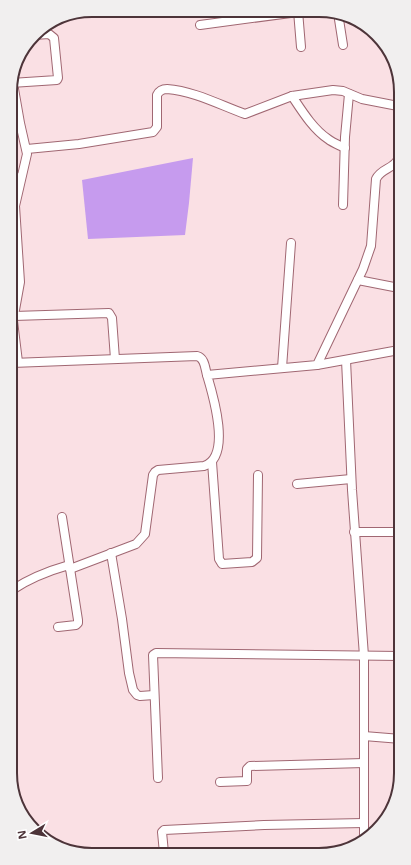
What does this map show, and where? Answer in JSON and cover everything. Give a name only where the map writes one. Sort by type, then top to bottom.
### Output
[{"type":"street","points":[[200,24],[257,17]]},
{"type":"street","points":[[298,17],[301,47]]},
{"type":"street","points":[[339,20],[343,45]]},
{"type":"street","points":[[17,83],[57,80],[54,38],[49,34],[44,34]]},
{"type":"street","points":[[27,149],[79,144],[153,132],[157,127],[156,98],[159,92],[167,89],[191,94],[245,114],[292,96],[333,90],[343,91],[373,102],[394,105]]},
{"type":"street","points":[[342,204],[349,94]]},
{"type":"street","points":[[292,96],[314,126],[322,134],[329,140],[345,148]]},
{"type":"street","points":[[17,108],[27,149],[27,158],[17,197]]},
{"type":"street","points":[[317,365],[363,269],[371,246],[376,179],[382,171],[394,164]]},
{"type":"street","points":[[17,177],[21,178]]},
{"type":"street","points":[[282,368],[291,243]]},
{"type":"street","points":[[17,268],[20,282],[17,299]]},
{"type":"street","points":[[358,280],[394,287]]},
{"type":"street","points":[[17,316],[109,313],[112,318],[115,359]]},
{"type":"street","points":[[207,375],[317,365],[394,351]]},
{"type":"street","points":[[17,362],[201,357],[217,411],[219,443],[214,460],[204,466],[158,470],[155,472],[153,475],[145,534],[136,544],[69,567],[42,573],[17,587]]},
{"type":"street","points":[[346,360],[354,532],[364,656],[364,832]]},
{"type":"street","points":[[212,462],[219,559],[222,564],[252,562],[257,558],[258,475]]},
{"type":"street","points":[[297,484],[351,479]]},
{"type":"street","points":[[58,627],[76,625],[78,623],[62,517]]},
{"type":"street","points":[[354,532],[394,532]]},
{"type":"street","points":[[111,553],[129,673],[133,690],[140,696],[154,695]]},
{"type":"street","points":[[158,778],[152,657],[156,653],[394,656]]},
{"type":"street","points":[[364,736],[394,739]]},
{"type":"street","points":[[220,782],[247,781],[247,769],[250,766],[364,763]]},
{"type":"street","points":[[164,848],[162,832],[164,830],[264,825],[364,823]]},
{"type":"shaded area","points":[[193,158],[185,235],[88,239],[82,180]]}]
